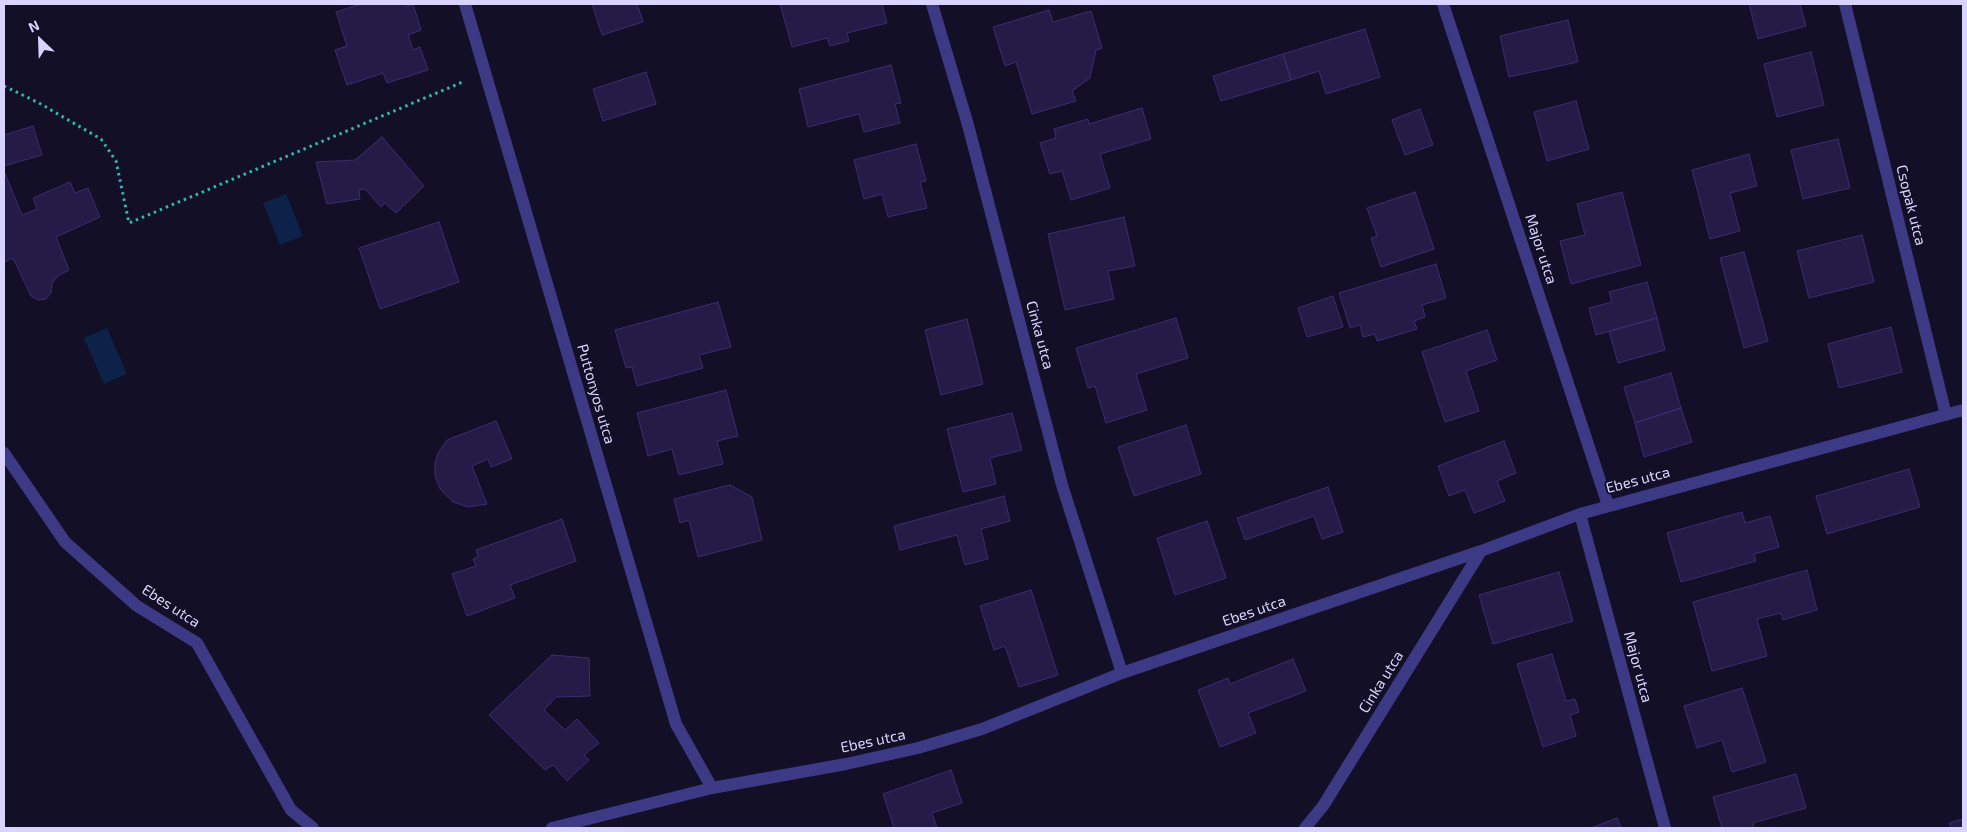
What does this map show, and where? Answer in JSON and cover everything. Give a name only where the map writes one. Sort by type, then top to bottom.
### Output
[{"type":"street","name":"Puttonyos utca","points":[[465,4],[676,724],[712,788]]},
{"type":"street","name":"Cinka utca","points":[[932,4],[968,125],[1062,485],[1122,673]]},
{"type":"street","name":"Major utca","points":[[1443,4],[1608,505]]},
{"type":"street","name":"Csopak utca","points":[[1845,4],[1946,415]]},
{"type":"street","name":"Ebes utca","points":[[552,828],[712,788],[846,764],[918,748],[982,729],[1122,673],[1481,551],[1580,514],[1963,410]]},
{"type":"street","name":"Ebes utca","points":[[4,453],[65,542],[137,606],[197,643],[290,810],[312,828]]},
{"type":"street","name":"Major utca","points":[[1580,514],[1665,828]]},
{"type":"street","name":"Cinka utca","points":[[1305,828],[1323,806],[1481,551]]},
{"type":"path","points":[[4,86],[39,103],[101,138],[116,161],[129,223],[484,73]]},
{"type":"water","points":[[286,194],[303,236],[280,245],[263,203]]},
{"type":"water","points":[[107,328],[127,374],[104,384],[84,338]]},
{"type":"building","points":[[361,4],[405,4],[406,7],[413,4],[421,30],[408,35],[413,50],[420,47],[428,70],[387,83],[383,73],[347,85],[335,50],[347,46],[336,12]]},
{"type":"building","points":[[592,4],[637,4],[643,22],[602,35]]},
{"type":"building","points":[[780,4],[882,4],[887,23],[847,33],[849,41],[830,46],[827,38],[792,47]]},
{"type":"building","points":[[1749,4],[1800,4],[1806,26],[1758,39]]},
{"type":"building","points":[[1049,10],[1053,22],[1091,11],[1102,48],[1096,50],[1090,78],[1072,91],[1076,101],[1032,114],[1016,62],[1005,66],[993,27]]},
{"type":"building","points":[[1568,20],[1578,62],[1509,77],[1500,36]]},
{"type":"building","points":[[1365,29],[1380,77],[1326,94],[1319,71],[1291,80],[1283,54]]},
{"type":"building","points":[[1811,52],[1824,105],[1777,117],[1764,64]]},
{"type":"building","points":[[1283,54],[1291,80],[1221,101],[1213,76]]},
{"type":"building","points":[[891,65],[901,103],[895,104],[900,123],[864,132],[859,114],[808,127],[799,89]]},
{"type":"building","points":[[646,72],[656,104],[603,121],[593,89]]},
{"type":"building","points":[[1576,101],[1589,149],[1547,161],[1534,112]]},
{"type":"building","points":[[1142,108],[1151,139],[1100,154],[1110,188],[1071,200],[1062,171],[1050,174],[1040,143],[1056,138],[1054,129],[1088,119],[1089,124]]},
{"type":"building","points":[[1420,109],[1433,145],[1405,155],[1392,120]]},
{"type":"building","points":[[33,126],[42,155],[4,166],[4,135]]},
{"type":"building","points":[[382,137],[424,186],[396,213],[385,203],[381,207],[365,189],[359,190],[360,199],[327,204],[316,162],[355,160]]},
{"type":"building","points":[[1838,139],[1850,188],[1803,199],[1791,150]]},
{"type":"building","points":[[916,144],[926,181],[920,182],[927,208],[888,217],[882,194],[864,199],[854,160]]},
{"type":"building","points":[[1749,154],[1757,186],[1730,193],[1740,231],[1710,239],[1692,170]]},
{"type":"building","points":[[4,171],[22,215],[37,209],[33,198],[70,182],[75,193],[88,188],[100,217],[56,237],[69,270],[59,275],[52,283],[51,293],[46,299],[38,300],[31,296],[13,258],[4,262]]},
{"type":"building","points":[[1415,192],[1434,249],[1381,267],[1371,238],[1377,236],[1367,208]]},
{"type":"building","points":[[1622,192],[1641,265],[1571,284],[1560,241],[1585,235],[1577,204]]},
{"type":"building","points":[[1124,217],[1135,266],[1108,271],[1114,299],[1065,310],[1048,234]]},
{"type":"building","points":[[439,222],[459,282],[380,309],[359,248]]},
{"type":"building","points":[[1862,235],[1874,282],[1809,298],[1797,251]]},
{"type":"building","points":[[1744,252],[1768,341],[1744,348],[1720,258]]},
{"type":"building","points":[[1436,264],[1446,298],[1422,305],[1425,317],[1414,321],[1417,329],[1377,341],[1375,334],[1363,337],[1360,325],[1350,328],[1339,293]]},
{"type":"building","points":[[1647,282],[1657,318],[1596,335],[1589,308],[1612,302],[1609,292]]},
{"type":"building","points":[[1333,296],[1343,327],[1307,337],[1298,308]]},
{"type":"building","points":[[718,302],[731,347],[699,355],[703,368],[637,386],[632,367],[626,368],[615,330]]},
{"type":"building","points":[[1176,318],[1188,358],[1136,374],[1147,410],[1106,423],[1095,386],[1088,388],[1076,348]]},
{"type":"building","points":[[1657,318],[1665,350],[1618,363],[1609,331]]},
{"type":"building","points":[[967,319],[983,384],[941,395],[925,330]]},
{"type":"building","points":[[1891,327],[1902,372],[1839,388],[1828,344]]},
{"type":"building","points":[[1487,330],[1497,360],[1466,371],[1479,411],[1445,422],[1422,352]]},
{"type":"building","points":[[1671,373],[1681,408],[1635,423],[1624,387]]},
{"type":"building","points":[[726,390],[738,436],[717,441],[723,464],[679,475],[672,449],[648,456],[637,413]]},
{"type":"building","points":[[1681,408],[1692,442],[1644,457],[1635,423]]},
{"type":"building","points":[[1012,413],[1022,450],[990,458],[996,484],[963,492],[947,429]]},
{"type":"building","points":[[496,421],[512,459],[491,467],[488,459],[472,466],[487,504],[468,507],[453,502],[440,489],[435,476],[435,463],[438,453],[447,440]]},
{"type":"building","points":[[1186,425],[1201,474],[1134,496],[1118,447]]},
{"type":"building","points":[[1504,441],[1516,473],[1497,481],[1505,501],[1474,513],[1465,490],[1449,496],[1438,466]]},
{"type":"building","points":[[1909,469],[1920,507],[1827,534],[1816,496]]},
{"type":"building","points":[[730,485],[752,497],[762,540],[698,557],[689,520],[680,523],[674,499]]},
{"type":"building","points":[[1328,487],[1343,532],[1322,539],[1314,516],[1245,540],[1237,518]]},
{"type":"building","points":[[1004,496],[1010,521],[981,529],[988,559],[965,565],[957,535],[900,550],[894,526]]},
{"type":"building","points":[[1742,512],[1745,523],[1770,516],[1779,547],[1754,554],[1756,561],[1681,582],[1667,533]]},
{"type":"building","points":[[562,519],[576,561],[510,585],[515,598],[467,616],[452,574],[476,566],[473,559],[478,557],[476,550]]},
{"type":"building","points":[[1207,521],[1226,578],[1175,595],[1157,538]]},
{"type":"building","points":[[1807,570],[1817,610],[1783,620],[1781,613],[1757,619],[1767,656],[1712,671],[1693,602]]},
{"type":"building","points":[[1559,572],[1573,621],[1493,644],[1479,595]]},
{"type":"building","points":[[1031,590],[1058,675],[1019,687],[1005,646],[994,650],[980,606]]},
{"type":"building","points":[[1552,654],[1566,701],[1575,699],[1579,712],[1570,715],[1576,736],[1543,747],[1517,664]]},
{"type":"building","points":[[552,655],[589,658],[590,696],[556,697],[544,710],[565,730],[577,719],[599,743],[584,755],[589,760],[567,781],[553,765],[545,770],[489,715]]},
{"type":"building","points":[[1293,659],[1306,691],[1248,713],[1256,733],[1220,747],[1198,690],[1228,678],[1230,684]]},
{"type":"building","points":[[1742,688],[1766,762],[1732,772],[1722,740],[1697,748],[1684,706]]},
{"type":"building","points":[[951,770],[962,803],[932,813],[937,828],[894,828],[883,794]]},
{"type":"building","points":[[1796,774],[1806,808],[1753,823],[1754,828],[1722,828],[1713,797]]},
{"type":"building","points":[[1617,818],[1621,828],[1591,828]]},
{"type":"building","points":[[1963,819],[1963,828],[1951,828],[1949,823]]}]
